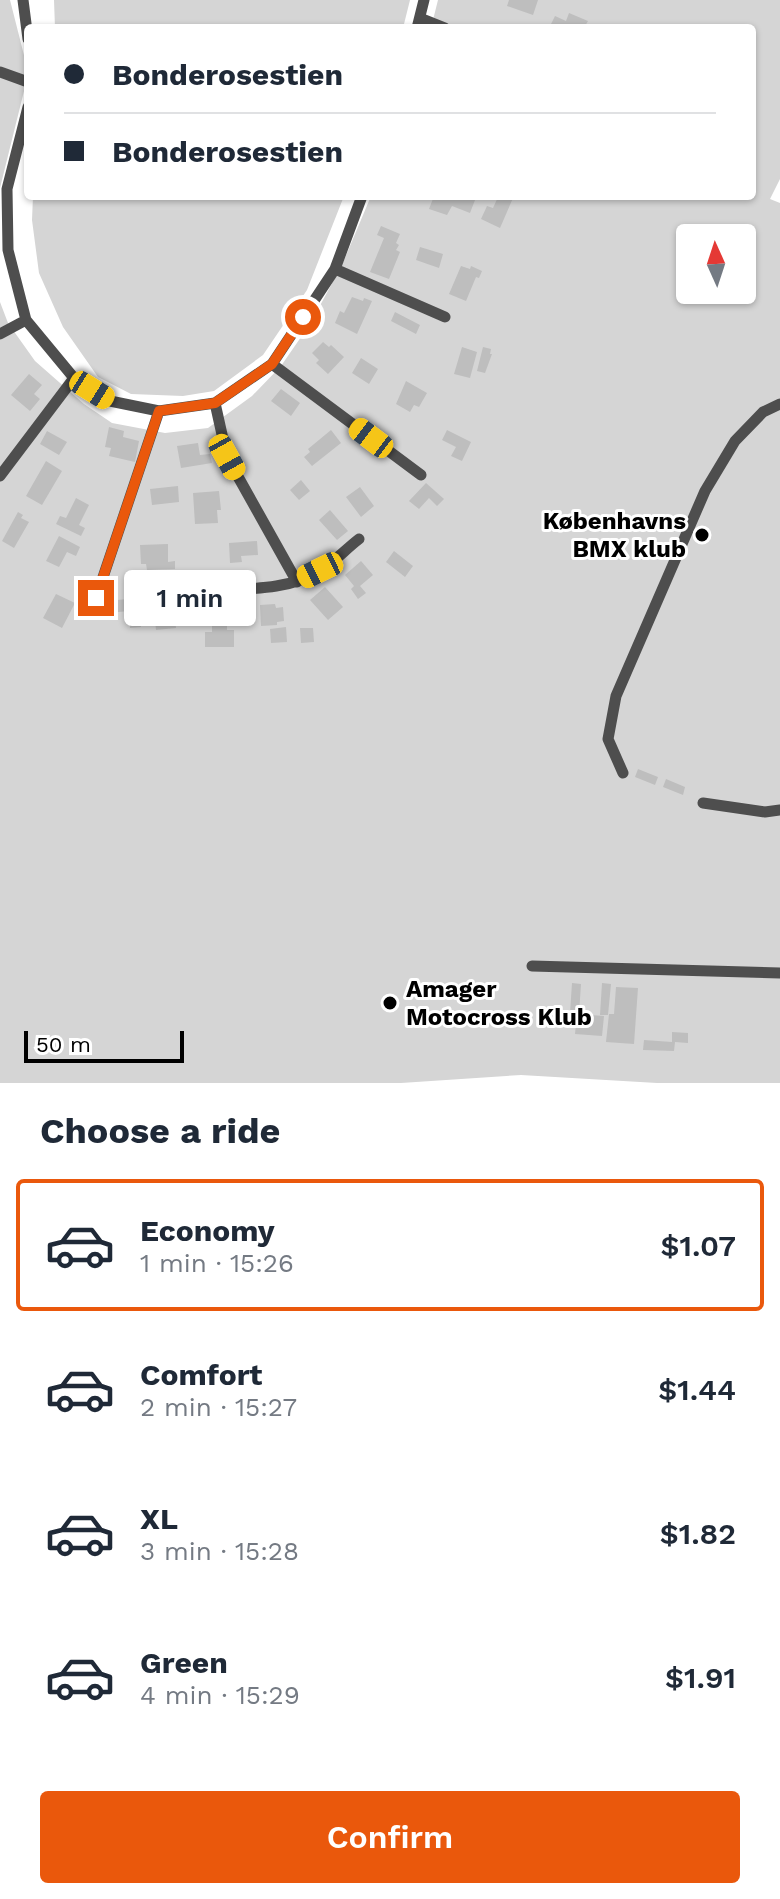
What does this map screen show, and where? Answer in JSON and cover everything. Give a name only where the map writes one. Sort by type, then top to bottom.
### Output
[{"type":"lane","points":[[23,0],[26,24]]},
{"type":"lane","points":[[418,23],[424,0]]},
{"type":"lane","points":[[0,72],[24,81]]},
{"type":"lane","points":[[24,120],[4,188],[4,251],[26,320],[74,378],[110,401],[159,411],[215,403],[272,364],[335,269],[361,200]]},
{"type":"lane","points":[[335,269],[445,317]]},
{"type":"lane","points":[[0,334],[26,320]]},
{"type":"lane","points":[[272,364],[421,475]]},
{"type":"lane","points":[[0,476],[74,378]]},
{"type":"lane","points":[[215,403],[227,457],[297,582]]},
{"type":"lane","points":[[623,773],[608,739],[616,696],[705,491],[735,441],[763,412],[780,404]]},
{"type":"lane","points":[[96,598],[159,411]]},
{"type":"lane","points":[[202,591],[297,582],[320,570],[359,539]]},
{"type":"lane","points":[[703,803],[765,812],[780,810]]},
{"type":"lane","points":[[532,966],[780,973]]},
{"type":"shaded area","points":[[0,0],[10,0],[24,55],[24,91],[0,188]]},
{"type":"shaded area","points":[[54,0],[410,0],[404,24],[55,24]]},
{"type":"shaded area","points":[[438,0],[780,0],[780,179],[770,199],[780,203],[780,1083],[657,1083],[521,1075],[401,1083],[0,1083],[0,302],[8,323],[35,361],[84,404],[112,423],[165,433],[208,428],[252,396],[281,366],[310,324],[342,265],[369,200],[756,200],[756,24],[432,24]]},
{"type":"shaded area","points":[[33,200],[342,200],[307,290],[263,355],[214,391],[183,396],[131,394],[98,377],[63,327],[39,273],[32,220]]},
{"type":"building","points":[[509,0],[538,0],[533,15],[507,6]]},
{"type":"building","points":[[569,13],[588,21],[586,24],[551,24],[555,16],[566,21]]},
{"type":"building","points":[[432,200],[475,200],[470,213],[452,206],[447,215],[429,209]]},
{"type":"building","points":[[497,200],[512,200],[500,228],[481,219],[487,206],[493,208]]},
{"type":"building","points":[[381,226],[400,234],[396,250],[400,252],[389,279],[370,272],[384,238],[377,235]]},
{"type":"building","points":[[420,247],[443,254],[439,268],[416,260]]},
{"type":"building","points":[[461,266],[482,271],[479,278],[476,277],[466,301],[449,294]]},
{"type":"building","points":[[352,297],[372,301],[357,334],[335,323]]},
{"type":"building","points":[[395,312],[420,325],[416,334],[391,321]]},
{"type":"building","points":[[323,342],[344,357],[328,374],[316,363],[319,360],[312,353]]},
{"type":"building","points":[[462,347],[477,352],[470,378],[454,374]]},
{"type":"building","points":[[483,347],[491,349],[492,354],[485,373],[477,371]]},
{"type":"building","points":[[361,358],[378,369],[369,384],[352,373]]},
{"type":"building","points":[[29,374],[42,385],[34,394],[40,399],[30,411],[11,395]]},
{"type":"building","points":[[406,381],[427,393],[419,407],[414,405],[410,412],[396,404]]},
{"type":"building","points":[[281,389],[300,403],[291,416],[271,401]]},
{"type":"building","points":[[109,427],[124,431],[123,437],[139,441],[135,462],[109,456],[111,448],[105,447]]},
{"type":"building","points":[[331,430],[341,443],[312,466],[304,457],[310,452],[308,449]]},
{"type":"building","points":[[447,430],[471,442],[462,461],[451,456],[456,447],[442,440]]},
{"type":"building","points":[[47,431],[67,442],[59,455],[40,444]]},
{"type":"building","points":[[198,443],[200,455],[210,454],[212,463],[181,468],[177,446]]},
{"type":"building","points":[[46,461],[62,471],[42,505],[26,496]]},
{"type":"building","points":[[301,480],[310,491],[299,500],[290,490]]},
{"type":"building","points":[[426,483],[444,499],[437,506],[429,498],[419,509],[409,501]]},
{"type":"building","points":[[178,486],[179,502],[152,505],[150,489]]},
{"type":"building","points":[[360,487],[374,506],[361,517],[346,497]]},
{"type":"building","points":[[219,491],[221,510],[217,510],[218,523],[195,524],[193,493]]},
{"type":"building","points":[[76,498],[89,505],[79,525],[85,528],[81,536],[56,524],[60,516],[66,518]]},
{"type":"building","points":[[330,510],[348,531],[337,540],[319,520]]},
{"type":"building","points":[[18,512],[23,515],[21,518],[29,522],[14,548],[2,541]]},
{"type":"building","points":[[59,536],[80,547],[76,556],[67,552],[59,567],[46,561]]},
{"type":"building","points":[[257,541],[258,555],[241,556],[242,562],[230,563],[229,543]]},
{"type":"building","points":[[168,544],[168,562],[175,561],[175,569],[147,570],[146,564],[141,564],[140,545]]},
{"type":"building","points":[[394,551],[413,566],[405,577],[386,562]]},
{"type":"building","points":[[361,561],[373,575],[360,586],[366,593],[358,599],[351,589],[354,586],[345,575]]},
{"type":"building","points":[[325,587],[343,607],[328,620],[310,600]]},
{"type":"building","points":[[56,594],[75,603],[62,628],[43,618]]},
{"type":"building","points":[[173,597],[176,628],[156,630],[153,600]]},
{"type":"building","points":[[138,598],[141,627],[130,628],[129,611],[108,613],[107,601]]},
{"type":"building","points":[[275,604],[276,608],[283,607],[284,621],[277,622],[277,625],[261,626],[260,605]]},
{"type":"building","points":[[212,623],[227,623],[227,630],[234,630],[234,647],[205,647],[205,632],[212,632]]},
{"type":"building","points":[[286,627],[287,642],[271,643],[270,629]]},
{"type":"building","points":[[300,628],[313,628],[314,642],[301,643]]},
{"type":"building","points":[[638,769],[658,777],[655,785],[635,777]]},
{"type":"building","points":[[666,779],[685,787],[683,795],[663,787]]},
{"type":"building","points":[[572,983],[581,984],[579,1014],[570,1013]]},
{"type":"building","points":[[602,983],[611,984],[608,1015],[600,1015]]},
{"type":"building","points":[[616,987],[638,988],[634,1044],[606,1042],[609,1014],[614,1014]]},
{"type":"building","points":[[577,1014],[604,1016],[602,1036],[575,1034]]},
{"type":"building","points":[[672,1032],[688,1033],[688,1043],[675,1042],[674,1051],[643,1050],[644,1040],[672,1042]]},
{"type":"place","name":"Københavns BMX klub","points":[[702,535]]},
{"type":"place","name":"Amager Motocross Klub","points":[[390,1003]]},
{"type":"route","points":[[96,598],[159,411],[215,403],[272,364],[303,317]]}]
